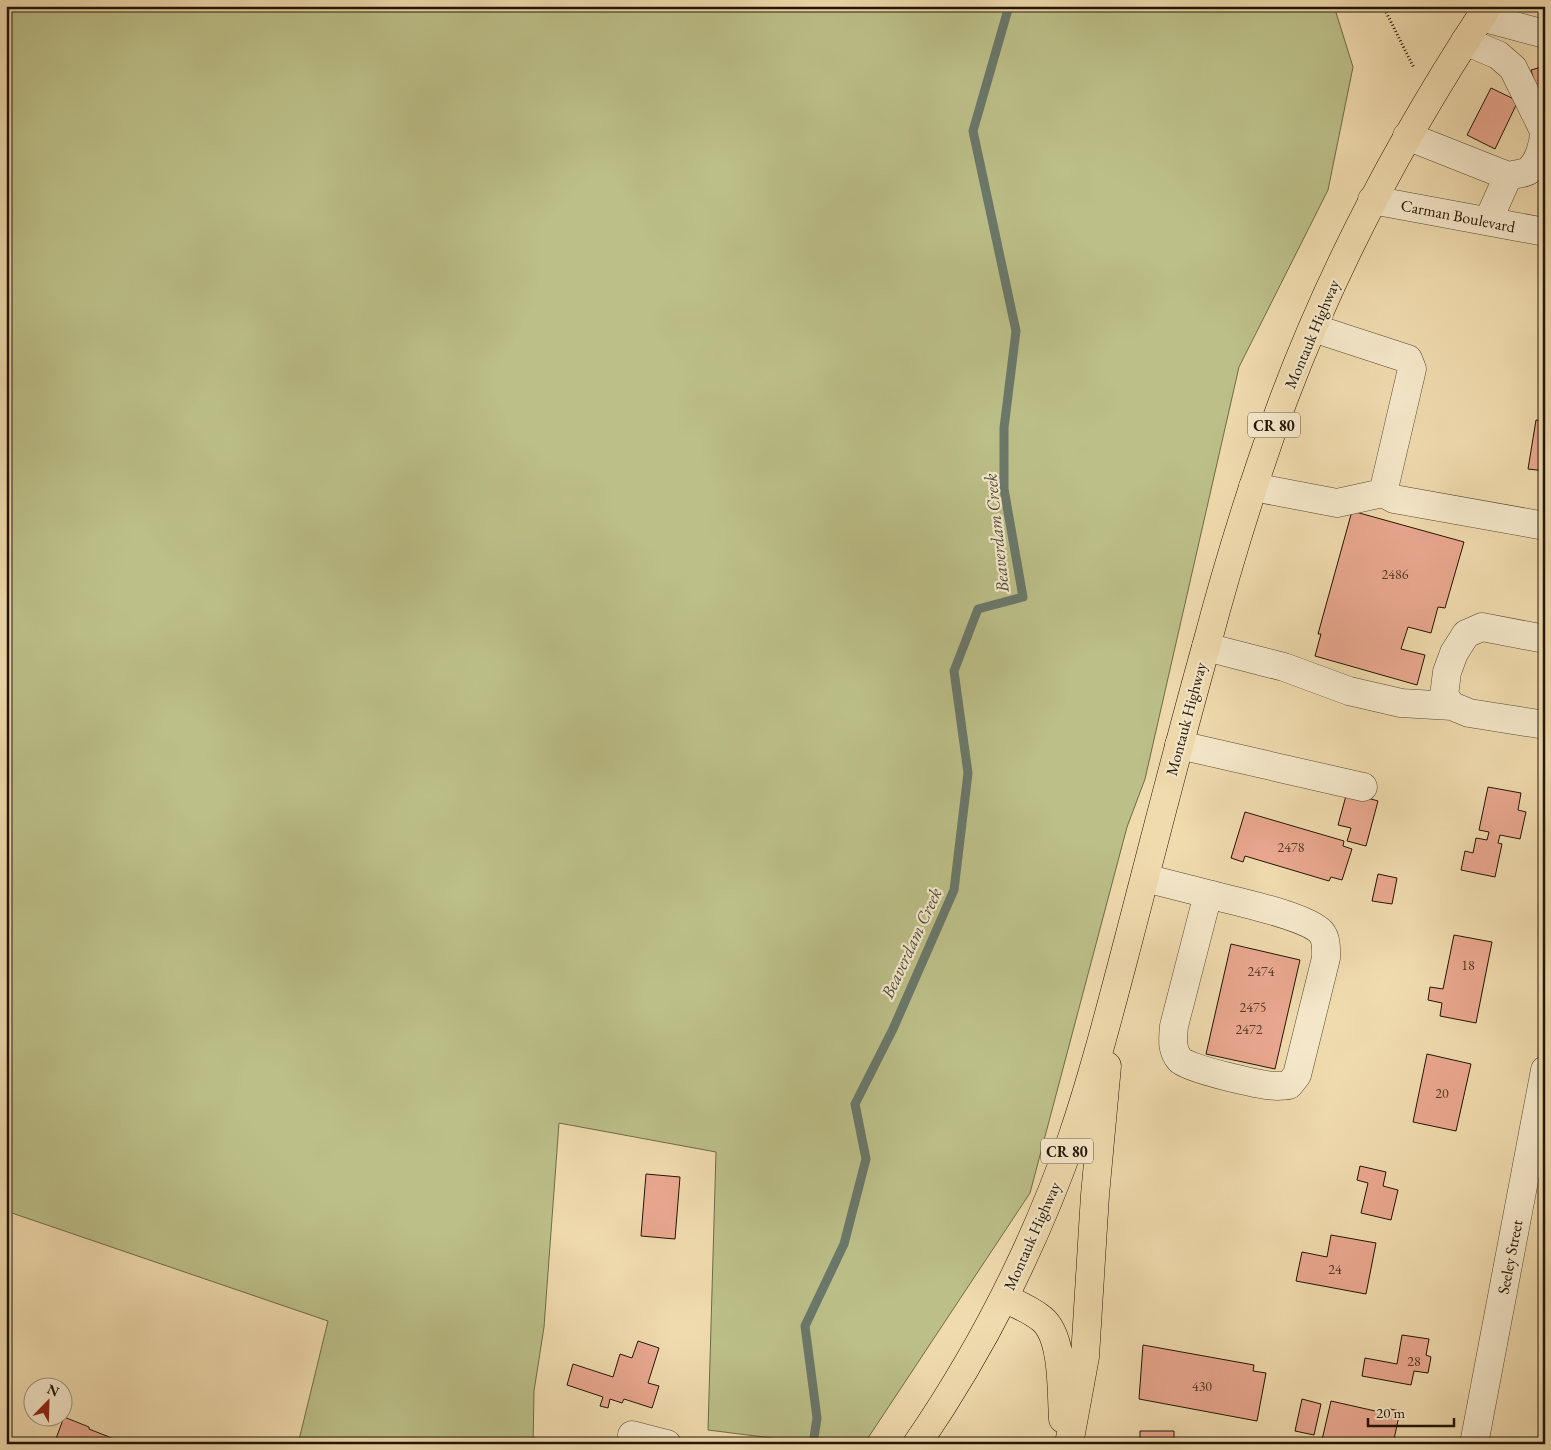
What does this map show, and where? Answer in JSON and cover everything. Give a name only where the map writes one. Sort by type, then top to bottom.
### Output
[{"type":"main road","name":"Montauk Highway","points":[[917,1444],[964,1372],[1004,1298],[1050,1197],[1071,1140],[1091,1078],[1206,647],[1253,487],[1285,397],[1313,328],[1372,200],[1429,98],[1484,11]]},
{"type":"main road","points":[[1068,1444],[1085,1357],[1095,1195],[1113,997]]},
{"type":"main road","points":[[1004,1298],[1043,1319],[1054,1336],[1058,1347],[1064,1444]]},
{"type":"street","points":[[1484,11],[1545,34]]},
{"type":"street","points":[[1407,136],[1508,176],[1527,171],[1537,160],[1544,142],[1544,131],[1513,68],[1498,55],[1465,41]]},
{"type":"street","points":[[1488,221],[1508,176]]},
{"type":"street","name":"Carman Boulevard","points":[[1372,200],[1545,232]]},
{"type":"street","points":[[1313,328],[1408,359],[1412,369],[1383,493]]},
{"type":"street","points":[[1253,487],[1336,503],[1383,493],[1394,499],[1545,526]]},
{"type":"street","points":[[1452,706],[1444,696],[1447,672],[1454,653],[1466,634],[1482,627],[1545,639]]},
{"type":"street","points":[[1206,647],[1284,668],[1349,691],[1401,703],[1452,706],[1470,713],[1545,725]]},
{"type":"street","points":[[1179,745],[1363,787]]},
{"type":"street","points":[[1145,878],[1208,894],[1297,918],[1312,924],[1323,933],[1326,945],[1326,958],[1297,1075],[1289,1085],[1276,1086],[1197,1068],[1181,1061],[1174,1052],[1174,1026],[1208,894]]},
{"type":"street","name":"Seeley Street","points":[[1474,1444],[1545,1070]]},
{"type":"street","points":[[632,1435],[667,1444]]},
{"type":"path","points":[[1383,6],[1429,98]]},
{"type":"green space","points":[[6,6],[1334,6],[1353,67],[1328,190],[1239,367],[1145,779],[1127,827],[1030,1193],[864,1444],[820,1444],[708,1430],[716,1152],[559,1123],[544,1327],[534,1391],[533,1444],[298,1444],[328,1321],[6,1211]]},
{"type":"building","points":[[1545,66],[1545,119],[1531,70]]},
{"type":"building","points":[[1491,88],[1518,101],[1495,149],[1467,135]]},
{"type":"building","points":[[1536,420],[1545,421],[1545,471],[1528,469]]},
{"type":"building","points":[[1352,511],[1464,542],[1445,608],[1438,607],[1431,633],[1408,627],[1401,649],[1425,655],[1417,685],[1315,656],[1321,634],[1318,634]]},
{"type":"building","points":[[1488,787],[1521,793],[1518,810],[1526,812],[1520,839],[1500,835],[1498,843],[1502,844],[1495,877],[1461,870],[1465,851],[1473,853],[1476,838],[1487,840],[1489,832],[1479,830]]},
{"type":"building","points":[[1347,792],[1378,801],[1366,846],[1347,841],[1351,828],[1338,825]]},
{"type":"building","points":[[1245,812],[1344,841],[1343,846],[1352,849],[1342,880],[1331,877],[1329,881],[1245,856],[1243,862],[1231,858]]},
{"type":"building","points":[[1378,874],[1397,878],[1392,904],[1372,901]]},
{"type":"building","points":[[1454,935],[1492,942],[1476,1023],[1440,1016],[1442,1003],[1428,1000],[1430,987],[1443,989]]},
{"type":"building","points":[[1231,944],[1300,960],[1275,1069],[1206,1054]]},
{"type":"building","points":[[1427,1054],[1471,1064],[1456,1131],[1413,1122]]},
{"type":"building","points":[[1360,1166],[1386,1172],[1383,1186],[1398,1190],[1391,1220],[1361,1213],[1368,1183],[1357,1180]]},
{"type":"building","points":[[646,1174],[680,1177],[675,1239],[641,1236]]},
{"type":"building","points":[[1331,1235],[1376,1243],[1366,1294],[1296,1281],[1302,1252],[1327,1257]]},
{"type":"building","points":[[1402,1335],[1429,1339],[1426,1355],[1431,1357],[1428,1373],[1414,1371],[1411,1385],[1362,1376],[1365,1358],[1397,1364]]},
{"type":"building","points":[[638,1341],[659,1348],[648,1383],[659,1386],[652,1408],[624,1399],[622,1403],[610,1399],[608,1408],[600,1406],[603,1397],[567,1385],[573,1364],[613,1377],[620,1354],[632,1358]]},
{"type":"building","points":[[1143,1345],[1254,1365],[1253,1371],[1266,1373],[1257,1421],[1139,1399]]},
{"type":"building","points":[[1302,1399],[1321,1404],[1314,1435],[1295,1431]]},
{"type":"building","points":[[1331,1401],[1384,1413],[1385,1408],[1400,1411],[1393,1444],[1321,1444]]},
{"type":"building","points":[[72,1420],[127,1444],[54,1444],[60,1428],[72,1428]]},
{"type":"building","points":[[1140,1431],[1174,1431],[1174,1444],[1140,1444]]},
{"type":"waterway","name":"Beaverdam Creek","points":[[813,1444],[817,1418],[805,1326],[844,1244],[866,1159],[855,1104],[893,1029],[954,890],[968,773],[954,671],[978,609],[1023,597],[1004,489],[1004,428],[1016,331],[973,131],[1009,6]]}]
